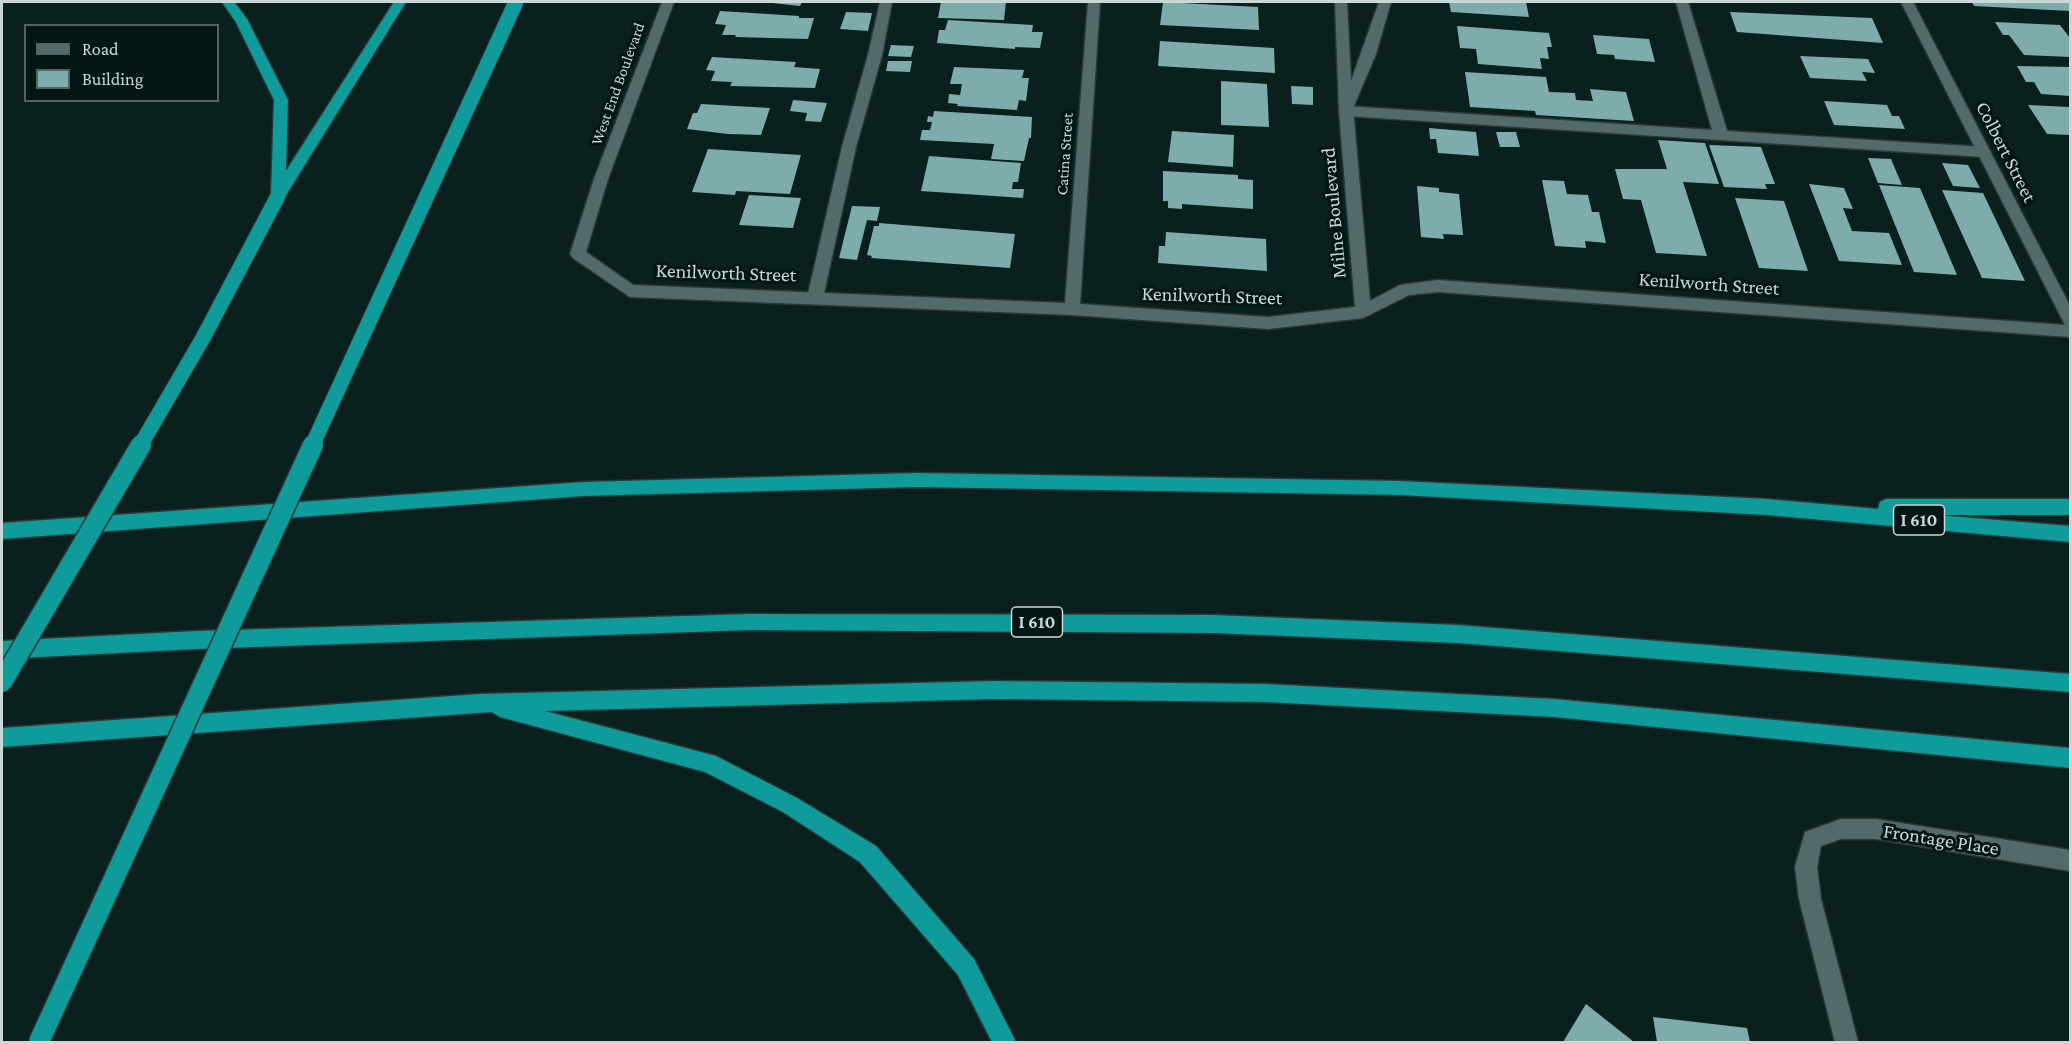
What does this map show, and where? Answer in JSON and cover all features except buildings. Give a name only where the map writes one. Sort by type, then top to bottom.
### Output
[{"type":"highway","points":[[228,2],[242,21],[281,100],[278,196]]},
{"type":"highway","points":[[2,682],[203,338],[278,196],[400,2]]},
{"type":"highway","points":[[39,1042],[516,2]]},
{"type":"highway","name":"I 610","points":[[2,531],[584,489],[917,480],[1400,489],[1767,507],[2070,534]]},
{"type":"highway","points":[[1767,507],[2070,507]]},
{"type":"highway","name":"I 610","points":[[2,650],[197,640],[750,622],[1213,624],[1458,634],[2070,683]]},
{"type":"highway","points":[[2,738],[480,703],[995,690],[1265,693],[1554,708],[2070,758]]},
{"type":"highway","points":[[480,703],[709,763],[790,805],[868,854],[966,967],[1004,1042]]},
{"type":"street","name":"West End Boulevard","points":[[602,179],[668,2]]},
{"type":"street","points":[[815,298],[849,147],[875,55],[886,2]]},
{"type":"street","name":"Catina Street","points":[[1072,309],[1094,2]]},
{"type":"street","name":"Milne Boulevard","points":[[1341,2],[1346,111],[1363,312]]},
{"type":"street","name":"Milne Boulevard","points":[[1346,111],[1369,54],[1385,2]]},
{"type":"street","points":[[1682,2],[1721,135]]},
{"type":"street","name":"Colbert Street","points":[[1906,2],[2070,320]]},
{"type":"street","points":[[1346,111],[1984,152]]},
{"type":"street","name":"Kenilworth Street","points":[[602,179],[578,254],[630,291],[1072,309],[1268,323],[1363,312],[1406,289],[1438,286],[2070,331]]},
{"type":"street","name":"Frontage Place","points":[[1846,1042],[1810,899],[1806,867],[1812,839],[1841,829],[1876,829],[2070,861]]}]
